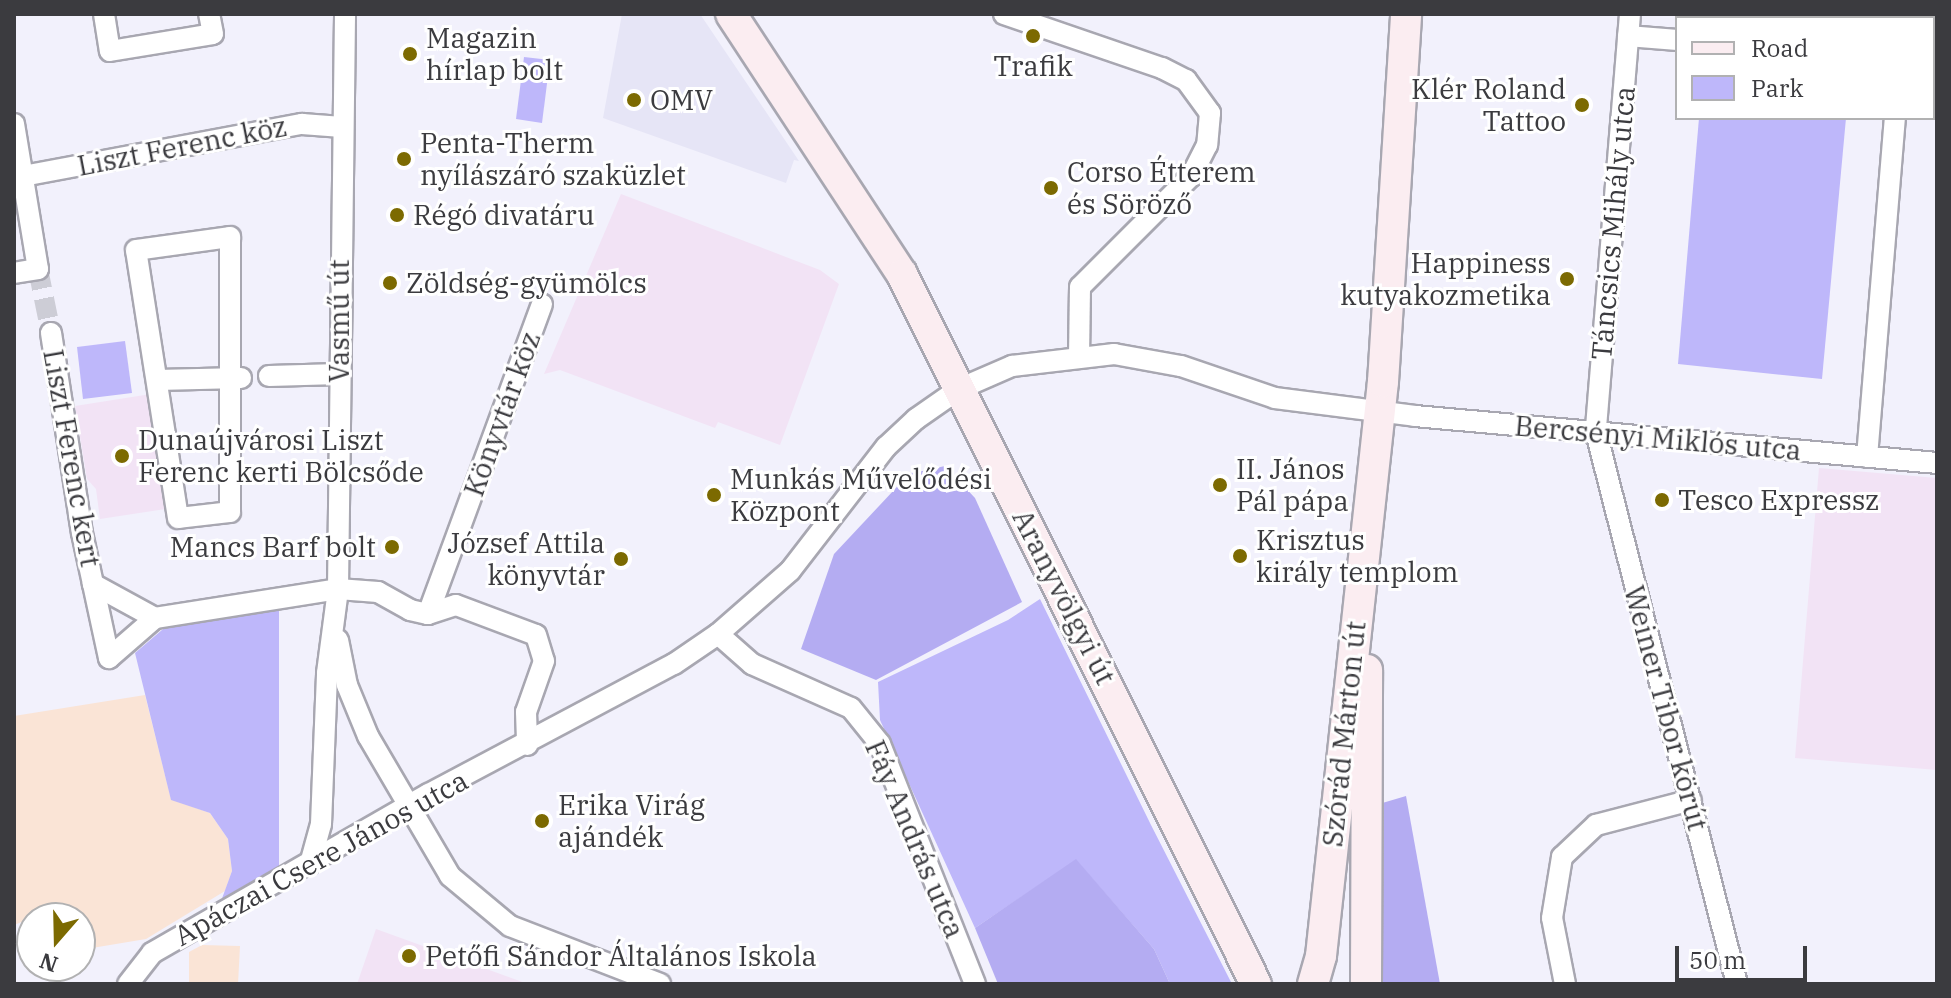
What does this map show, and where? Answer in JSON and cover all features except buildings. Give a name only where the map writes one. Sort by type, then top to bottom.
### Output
[{"type":"street","points":[[104,14],[110,51],[213,34],[209,14]]},
{"type":"street","name":"Vasmű út","points":[[310,864],[321,824],[327,673],[336,628],[338,589],[345,14]]},
{"type":"street","name":"Aranyvölgyi út","points":[[731,14],[860,203],[902,274],[1256,984]]},
{"type":"street","points":[[1004,14],[1186,80],[1202,99],[1210,126],[1207,145],[1191,176],[1080,287],[1079,355]]},
{"type":"street","name":"Szórád Márton út","points":[[1313,984],[1321,956],[1380,411],[1406,14]]},
{"type":"street","name":"Táncsics Mihály utca","points":[[1596,432],[1630,14]]},
{"type":"street","points":[[1628,36],[1675,40]]},
{"type":"street","points":[[1867,457],[1895,120]]},
{"type":"street","points":[[14,124],[38,269],[14,273]]},
{"type":"street","name":"Liszt Ferenc köz","points":[[23,176],[302,124],[342,127]]},
{"type":"street","points":[[230,237],[235,378],[230,512],[178,518],[157,380],[136,250],[230,237]]},
{"type":"street","name":"Könyvtár köz","points":[[428,614],[542,304]]},
{"type":"street","name":"Liszt Ferenc kert","points":[[51,333],[93,584],[109,658],[155,618],[93,584]]},
{"type":"street","name":"Apáczai Csere János utca","points":[[128,984],[152,953],[407,807],[527,745],[718,634],[790,571],[886,447],[959,389],[1012,366],[1079,355],[1146,358],[1275,398],[1380,411]]},
{"type":"street","points":[[269,376],[339,374]]},
{"type":"street","points":[[157,380],[235,378]]},
{"type":"street","name":"Bercsényi Miklós utca","points":[[1380,411],[1937,463]]},
{"type":"street","name":"Weiner Tibor körút","points":[[1596,432],[1737,984]]},
{"type":"street","name":"Szórád Márton út","points":[[1366,984],[1371,483]]},
{"type":"street","points":[[155,618],[338,589],[378,592],[410,610],[428,614],[456,605],[536,635],[544,661],[526,712],[527,745]]},
{"type":"street","name":"Vasmű út","points":[[336,628],[347,685],[407,807],[450,876],[491,912],[538,939],[660,984]]},
{"type":"street","name":"Fáy András utca","points":[[718,634],[752,664],[851,708],[880,744],[975,984]]},
{"type":"street","points":[[1565,984],[1552,918],[1562,857],[1596,825],[1691,800]]},
{"type":"shaded area","points":[[622,14],[700,14],[799,161],[794,160],[786,183],[603,118]]},
{"type":"shaded area","points":[[621,194],[820,270],[839,284],[780,445],[718,422],[715,428],[560,370],[544,374]]},
{"type":"shaded area","name":"Dunaújvárosi Liszt Ferenc kerti Bölcsőde","points":[[151,394],[172,508],[100,519],[96,489],[87,479],[75,406]]},
{"type":"shaded area","points":[[945,466],[975,498],[1022,602],[876,680],[801,649],[834,554],[909,474]]},
{"type":"shaded area","points":[[1819,468],[1937,478],[1937,770],[1795,758]]},
{"type":"shaded area","points":[[145,695],[171,799],[210,813],[228,839],[232,871],[225,891],[146,939],[96,947],[96,902],[16,902],[14,925],[14,716]]},
{"type":"shaded area","points":[[1406,796],[1440,984],[1381,984],[1379,804]]},
{"type":"shaded area","points":[[1076,859],[1154,949],[1170,984],[998,984],[975,928]]},
{"type":"shaded area","name":"Petőfi Sándor Általános Iskola","points":[[376,929],[528,984],[357,984]]},
{"type":"shaded area","points":[[202,945],[240,946],[238,984],[189,984],[189,952]]},
{"type":"green space","points":[[524,57],[550,60],[542,123],[516,119]]},
{"type":"green space","points":[[1699,120],[1846,120],[1822,379],[1678,364]]},
{"type":"green space","points":[[125,341],[132,393],[83,399],[77,347]]},
{"type":"green space","points":[[1040,599],[1232,984],[1170,984],[1154,949],[1076,860],[975,928],[880,720],[878,682],[1008,620]]},
{"type":"green space","points":[[279,605],[279,871],[220,904],[232,871],[228,839],[210,813],[171,800],[135,653],[169,624]]},
{"type":"tunnel","points":[[38,269],[51,333]]},
{"type":"place","name":"Trafik","points":[[1033,36]]},
{"type":"place","name":"Magazin hírlap bolt","points":[[410,54]]},
{"type":"place","name":"OMV","points":[[634,100]]},
{"type":"place","name":"Klér Roland Tattoo","points":[[1582,105]]},
{"type":"place","name":"Penta-Therm nyílászáró szaküzlet","points":[[404,159]]},
{"type":"place","name":"Corso Étterem és Söröző","points":[[1051,188]]},
{"type":"place","name":"Régó divatáru","points":[[397,215]]},
{"type":"place","name":"Happiness kutyakozmetika","points":[[1567,279]]},
{"type":"place","name":"Zöldség-gyümölcs","points":[[390,283]]},
{"type":"place","name":"Dunaújvárosi Liszt Ferenc kerti Bölcsőde","points":[[122,456]]},
{"type":"place","name":"II. János Pál pápa","points":[[1220,485]]},
{"type":"place","name":"Munkás Művelődési Központ","points":[[714,495]]},
{"type":"place","name":"Tesco Expressz","points":[[1662,500]]},
{"type":"place","name":"Mancs Barf bolt","points":[[392,547]]},
{"type":"place","name":"Krisztus király templom","points":[[1240,556]]},
{"type":"place","name":"József Attila könyvtár","points":[[621,559]]},
{"type":"place","name":"Erika Virág ajándék","points":[[542,821]]},
{"type":"place","name":"Petőfi Sándor Általános Iskola","points":[[409,956]]}]
